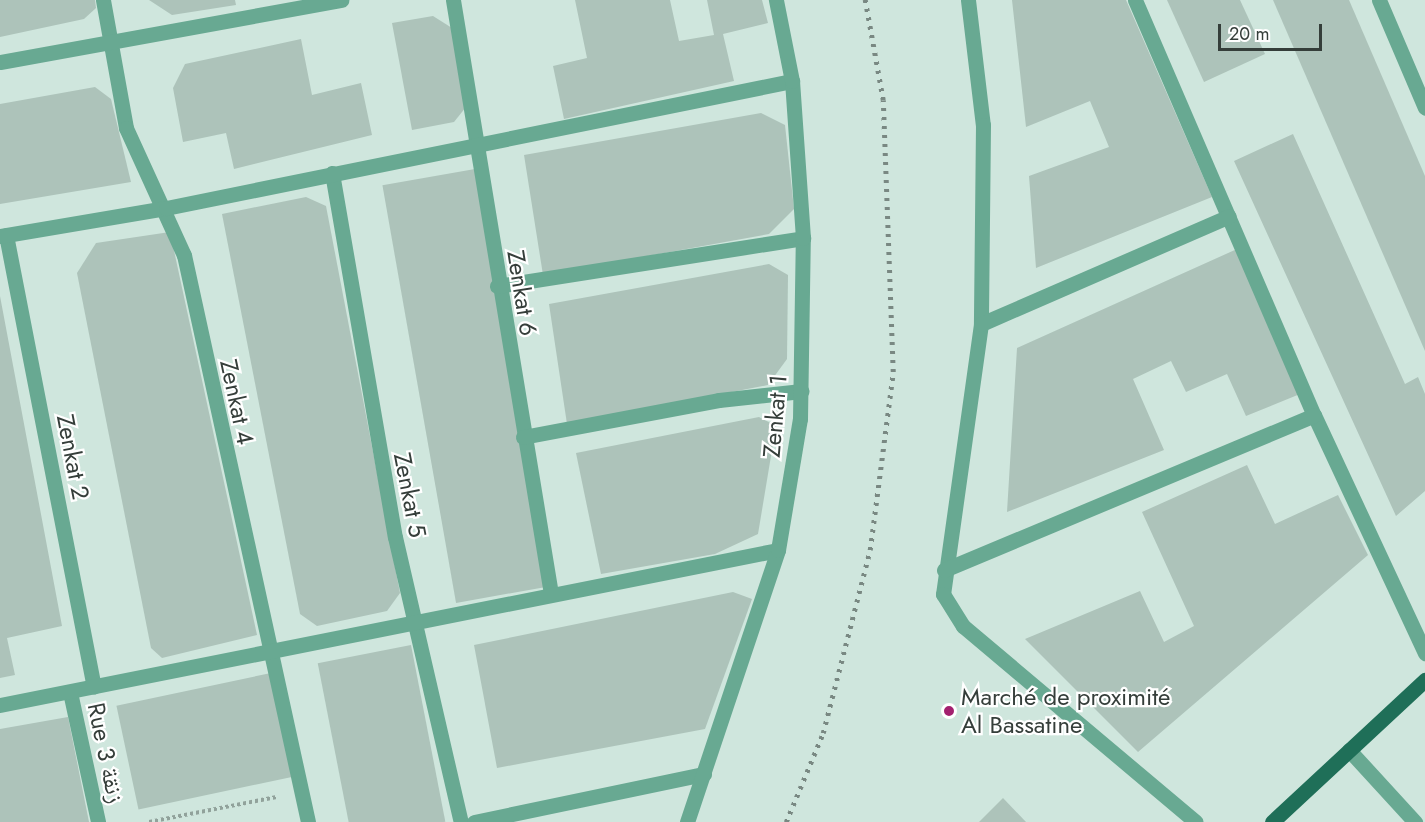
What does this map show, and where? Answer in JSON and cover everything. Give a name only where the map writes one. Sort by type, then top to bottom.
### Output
[{"type":"main road","points":[[1272,822],[1425,680]]},
{"type":"street","name":"Zenkat 4","points":[[103,0],[116,94],[135,157],[166,208],[184,255],[308,822]]},
{"type":"street","points":[[0,62],[341,0]]},
{"type":"street","name":"Zenkat 6","points":[[453,0],[497,286],[551,594]]},
{"type":"street","name":"Zenkat 1","points":[[687,822],[777,550],[802,391],[802,238],[792,81],[776,0]]},
{"type":"street","points":[[968,0],[983,125],[981,324],[944,570],[943,594],[963,626],[1196,822]]},
{"type":"street","points":[[1135,0],[1314,415],[1425,653]]},
{"type":"street","points":[[1379,0],[1425,108]]},
{"type":"street","points":[[3,236],[166,208],[332,173],[477,147],[792,81]]},
{"type":"street","name":"Zenkat 5","points":[[332,173],[413,623],[460,822]]},
{"type":"street","points":[[981,324],[1229,216]]},
{"type":"street","name":"Zenkat 2","points":[[3,236],[94,687]]},
{"type":"street","points":[[497,286],[802,238]]},
{"type":"street","points":[[523,437],[719,400],[802,391]]},
{"type":"street","points":[[944,570],[1314,415]]},
{"type":"street","points":[[0,705],[270,649],[413,623],[777,550]]},
{"type":"street","name":"Rue 3 زنقة","points":[[70,692],[98,822]]},
{"type":"street","points":[[1349,750],[1415,822]]},
{"type":"street","points":[[474,822],[704,774]]},
{"type":"path","points":[[148,822],[303,793]]},
{"type":"building","points":[[0,0],[95,0],[96,8],[84,19],[0,37]]},
{"type":"building","points":[[149,0],[235,0],[236,5],[172,15]]},
{"type":"building","points":[[575,0],[670,0],[679,41],[714,35],[707,0],[762,0],[768,23],[723,34],[734,81],[564,119],[553,66],[587,58]]},
{"type":"building","points":[[1012,0],[1126,0],[1212,197],[1036,268],[1029,176],[1109,147],[1090,101],[1026,127]]},
{"type":"building","points":[[1167,0],[1240,0],[1265,54],[1204,82]]},
{"type":"building","points":[[1273,0],[1349,0],[1425,176],[1425,351]]},
{"type":"building","points":[[433,16],[452,28],[466,107],[454,122],[412,130],[392,23]]},
{"type":"building","points":[[301,39],[312,95],[361,83],[372,135],[234,169],[226,133],[183,142],[173,88],[185,64]]},
{"type":"building","points":[[95,87],[111,99],[131,182],[0,204],[0,104]]},
{"type":"building","points":[[761,113],[785,125],[794,209],[769,234],[543,275],[524,155]]},
{"type":"building","points":[[1293,134],[1405,384],[1418,377],[1425,394],[1425,491],[1396,516],[1234,161]]},
{"type":"building","points":[[475,169],[549,587],[456,603],[382,185]]},
{"type":"building","points":[[306,197],[326,206],[400,593],[387,611],[317,626],[300,614],[222,214]]},
{"type":"building","points":[[170,232],[257,635],[162,658],[151,648],[77,273],[96,243]]},
{"type":"building","points":[[1237,249],[1300,394],[1246,416],[1227,374],[1186,392],[1171,361],[1133,379],[1164,450],[1007,512],[1017,348]]},
{"type":"building","points":[[769,264],[788,275],[787,359],[768,385],[567,424],[549,304]]},
{"type":"building","points":[[0,296],[62,626],[7,638],[15,675],[0,678]]},
{"type":"building","points":[[759,417],[776,426],[758,534],[715,554],[601,574],[576,453]]},
{"type":"building","points":[[1247,465],[1275,524],[1338,495],[1368,555],[1138,752],[1025,639],[1140,591],[1164,642],[1194,626],[1142,512]]},
{"type":"building","points":[[733,592],[752,599],[705,729],[497,768],[474,645]]},
{"type":"building","points":[[411,645],[445,822],[349,822],[318,663]]},
{"type":"building","points":[[271,673],[293,777],[138,810],[116,706]]},
{"type":"building","points":[[68,717],[89,822],[0,822],[0,729]]},
{"type":"building","points":[[1003,798],[1026,822],[979,822]]},
{"type":"railway","points":[[786,822],[823,733],[870,550],[893,372],[883,100],[865,0]]},
{"type":"place","name":"Marché de proximité Al Bassatine","points":[[949,711]]}]
